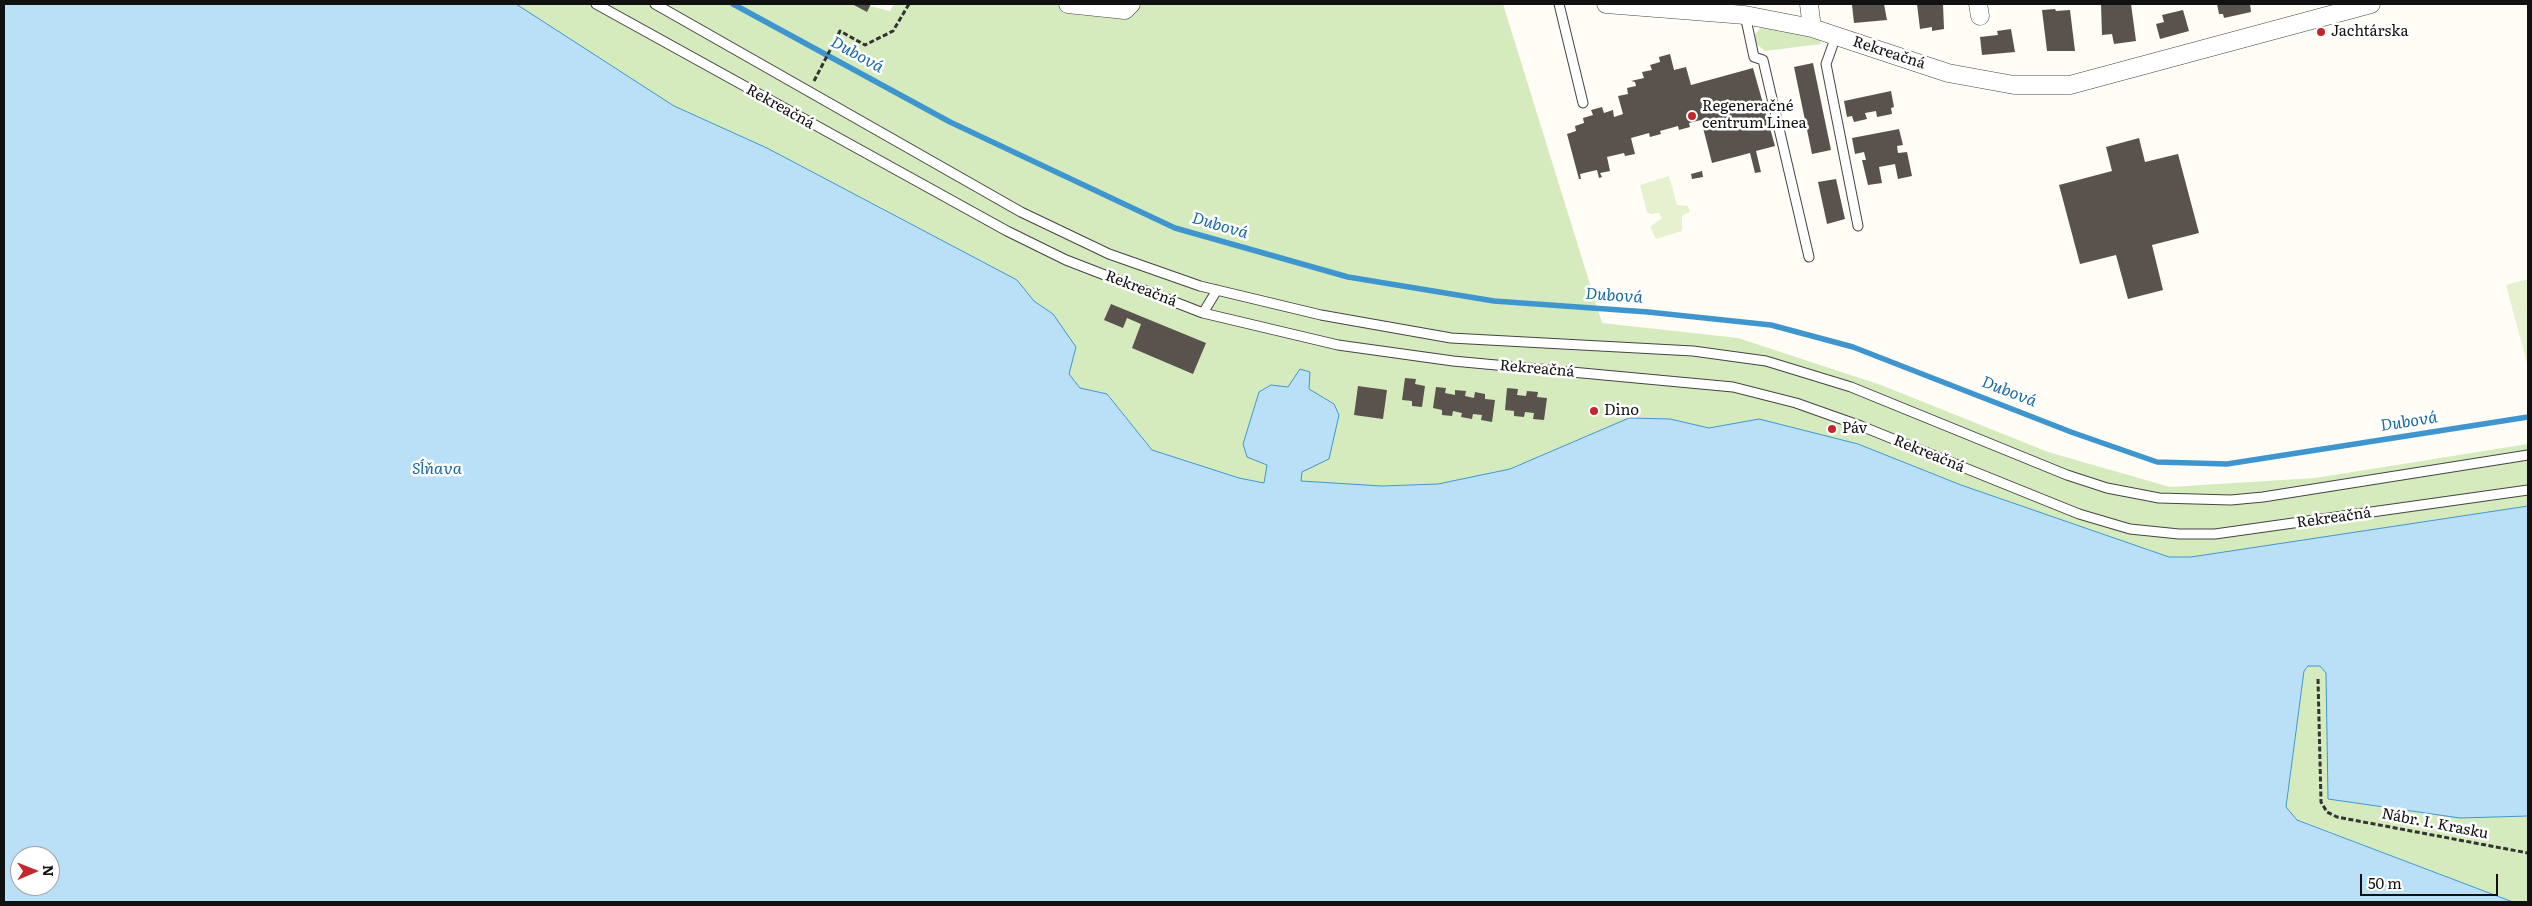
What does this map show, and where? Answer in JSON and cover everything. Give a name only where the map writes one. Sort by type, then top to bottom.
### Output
[{"type":"street","points":[[1068,4],[1125,10],[1131,4]]},
{"type":"street","name":"Rekreačná","points":[[1606,4],[1745,15],[1812,28],[1948,73],[2014,85],[2070,85],[2372,4]]},
{"type":"street","points":[[1809,4],[1812,28]]},
{"type":"lane","name":"Rekreačná","points":[[596,4],[1007,232],[1066,260],[1203,313],[1338,345],[1453,361],[1680,381],[1750,391],[1796,403],[1853,423],[2079,514],[2130,529],[2178,534],[2215,534],[2528,490]]},
{"type":"lane","points":[[655,4],[1021,212],[1109,254],[1216,290],[1321,315],[1451,338],[1693,351],[1766,361],[1860,390],[2067,476],[2107,488],[2159,498],[2231,500],[2263,497],[2528,455]]},
{"type":"lane","points":[[1559,4],[1583,103]]},
{"type":"lane","points":[[1745,15],[1754,57],[1763,60],[1809,257]]},
{"type":"lane","points":[[1836,36],[1826,64],[1858,226]]},
{"type":"lane","points":[[1203,313],[1216,290]]},
{"type":"path","points":[[817,74],[840,31],[865,45],[892,31],[909,4]]},
{"type":"path","name":"Nábr. I. Krasku","points":[[2318,679],[2320,802],[2327,812],[2337,817],[2528,853]]},
{"type":"green space","points":[[516,4],[861,4],[890,11],[894,4],[1503,4],[1602,323],[1738,338],[1881,385],[2048,452],[2170,487],[2315,478],[2528,444],[2528,506],[2191,557],[2169,557],[1961,485],[1858,444],[1759,419],[1709,428],[1670,419],[1629,418],[1510,469],[1438,484],[1382,486],[1301,481],[1302,472],[1334,404],[1309,389],[1271,385],[1259,392],[1243,444],[1268,465],[1264,483],[1239,478],[1152,450],[1107,394],[1080,388],[1069,374],[1053,314],[1034,301],[1017,280],[767,148],[674,106]]},
{"type":"green space","points":[[1766,23],[1819,37],[1821,44],[1765,51],[1755,43],[1754,35]]},
{"type":"green space","points":[[1669,176],[1677,205],[1688,206],[1690,212],[1682,216],[1682,231],[1656,239],[1650,227],[1662,218],[1659,213],[1651,214],[1647,212],[1640,185]]},
{"type":"green space","points":[[2528,279],[2528,367],[2506,285]]},
{"type":"green space","points":[[2308,666],[2320,666],[2326,673],[2328,799],[2460,818],[2528,816],[2528,902],[2513,902],[2296,819],[2286,807],[2304,671]]},
{"type":"water","name":"Sĺňava","points":[[4,4],[516,4],[674,106],[767,148],[1017,280],[1034,301],[1053,314],[1076,347],[1069,374],[1080,388],[1107,394],[1152,450],[1239,478],[1264,483],[1267,465],[1247,457],[1243,444],[1259,392],[1271,385],[1288,387],[1300,369],[1310,372],[1309,389],[1334,404],[1339,415],[1329,459],[1302,472],[1301,481],[1382,486],[1438,484],[1510,469],[1629,418],[1670,419],[1709,428],[1759,419],[1858,444],[1961,485],[2169,557],[2191,557],[2528,506],[2528,816],[2460,818],[2328,799],[2326,673],[2320,666],[2308,666],[2304,671],[2286,807],[2297,820],[2513,902],[4,902]]},
{"type":"building","points":[[852,4],[871,4],[867,12]]},
{"type":"building","points":[[1884,4],[1887,20],[1854,23],[1852,5]]},
{"type":"building","points":[[1917,4],[1943,4],[1944,29],[1932,31],[1932,27],[1920,29]]},
{"type":"building","points":[[2101,4],[2131,4],[2136,41],[2114,44],[2112,34],[2102,35]]},
{"type":"building","points":[[2217,4],[2250,4],[2251,12],[2224,18],[2223,14],[2219,14]]},
{"type":"building","points":[[2055,9],[2056,11],[2070,10],[2075,51],[2047,51],[2042,10]]},
{"type":"building","points":[[2183,10],[2189,31],[2160,39],[2156,24],[2164,22],[2162,15]]},
{"type":"building","points":[[2011,29],[2015,52],[1982,55],[1980,37],[1998,35],[1997,31]]},
{"type":"building","name":"Regeneračné centrum Linea","points":[[1670,54],[1674,70],[1686,67],[1691,85],[1753,68],[1775,146],[1756,151],[1761,172],[1755,173],[1750,153],[1712,163],[1701,120],[1689,123],[1690,127],[1679,130],[1678,126],[1660,131],[1661,134],[1650,137],[1649,133],[1631,138],[1635,154],[1625,156],[1624,153],[1607,157],[1610,171],[1600,173],[1602,177],[1599,178],[1597,170],[1580,174],[1581,179],[1579,179],[1567,134],[1576,131],[1575,126],[1584,123],[1583,118],[1593,115],[1591,110],[1602,107],[1604,113],[1613,110],[1614,117],[1623,114],[1618,96],[1628,94],[1627,88],[1636,86],[1635,82],[1631,81],[1644,78],[1642,72],[1652,70],[1650,65],[1660,62],[1659,57]]},
{"type":"building","points":[[1813,63],[1831,150],[1812,154],[1794,67]]},
{"type":"building","points":[[1891,91],[1894,107],[1891,108],[1892,114],[1877,117],[1876,111],[1865,113],[1867,119],[1854,122],[1852,116],[1847,117],[1844,101]]},
{"type":"building","points":[[1899,129],[1903,145],[1897,146],[1898,153],[1907,152],[1912,176],[1898,179],[1895,164],[1879,167],[1882,183],[1868,185],[1862,160],[1866,160],[1864,152],[1855,154],[1852,138]]},
{"type":"building","points":[[2139,138],[2145,162],[2178,154],[2199,233],[2152,245],[2163,290],[2128,299],[2116,255],[2080,264],[2059,185],[2112,171],[2106,147]]},
{"type":"building","points":[[1702,171],[1703,177],[1692,179],[1691,174]]},
{"type":"building","points":[[1836,179],[1845,219],[1827,224],[1818,182]]},
{"type":"building","points":[[1111,304],[1206,343],[1193,374],[1132,348],[1141,324],[1127,318],[1123,328],[1104,320]]},
{"type":"building","points":[[1405,378],[1416,379],[1415,384],[1425,386],[1422,407],[1412,406],[1412,401],[1402,400]]},
{"type":"building","points":[[1358,386],[1387,390],[1383,419],[1354,415]]},
{"type":"building","points":[[1436,387],[1446,388],[1445,393],[1455,395],[1455,390],[1466,391],[1465,396],[1474,398],[1475,392],[1485,394],[1485,399],[1495,400],[1492,422],[1481,420],[1482,415],[1473,414],[1472,419],[1461,417],[1462,413],[1453,411],[1452,416],[1442,415],[1442,410],[1433,408]]},
{"type":"building","points":[[1507,388],[1518,389],[1517,395],[1526,396],[1527,391],[1538,392],[1537,397],[1547,398],[1544,420],[1533,419],[1534,413],[1525,412],[1524,417],[1514,416],[1514,411],[1505,410]]},
{"type":"waterway","name":"Dubová","points":[[733,4],[950,122],[1175,228],[1348,277],[1494,301],[1648,312],[1771,325],[1853,347],[2071,432],[2157,462],[2227,464],[2528,417]]},
{"type":"place","name":"Jachtárska","points":[[2321,32]]},
{"type":"place","name":"Regeneračné centrum Linea","points":[[1692,116]]},
{"type":"place","name":"Dino","points":[[1594,411]]},
{"type":"place","name":"Páv","points":[[1832,429]]}]
